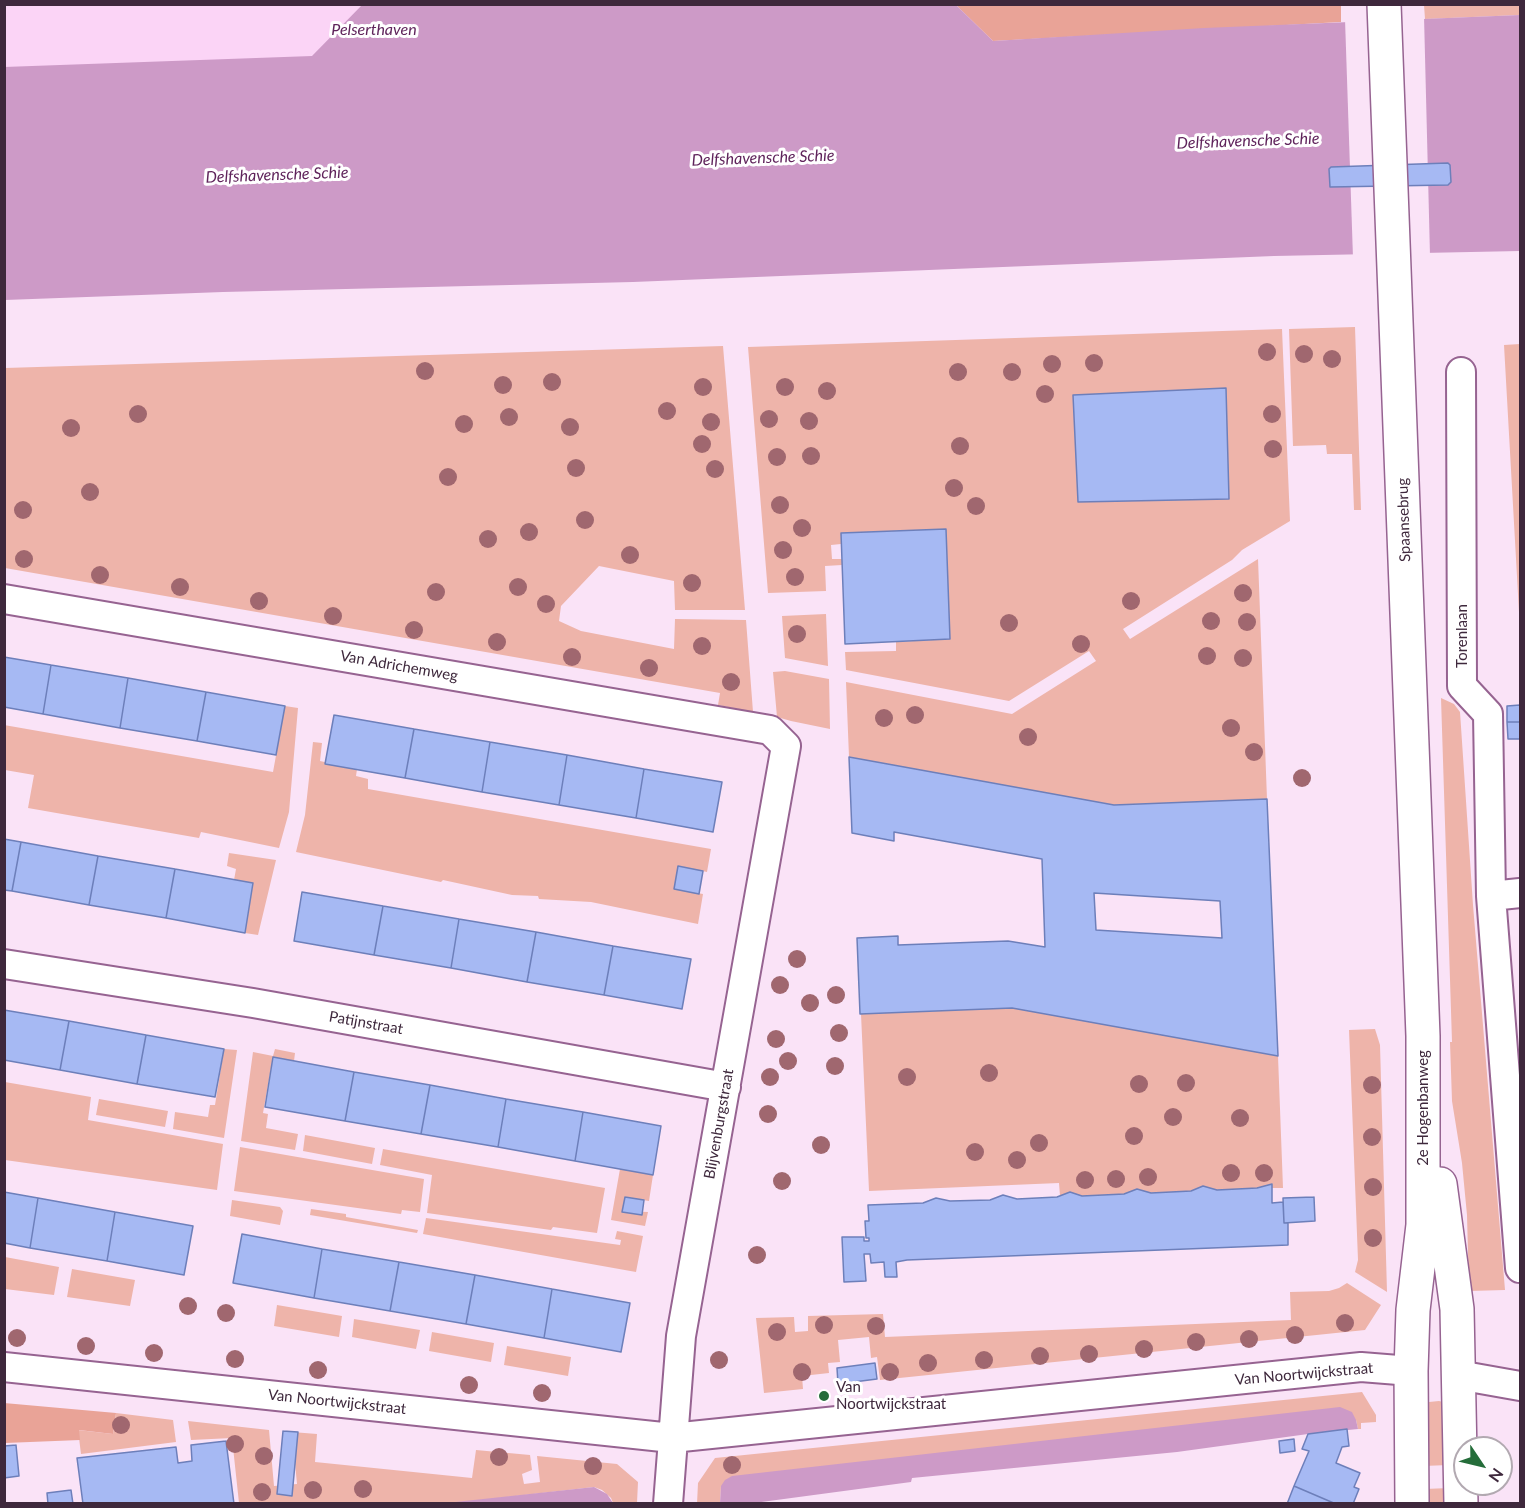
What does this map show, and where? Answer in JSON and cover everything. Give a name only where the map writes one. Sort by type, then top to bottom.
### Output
[{"type":"street","name":"Spaansebrug","points":[[1384,4],[1423,1036]]},
{"type":"street","name":"Torenlaan","points":[[1461,372],[1462,686],[1488,714],[1491,896]]},
{"type":"street","name":"Van Adrichemweg","points":[[4,599],[770,730],[786,746]]},
{"type":"street","name":"Blijvenburgstraat","points":[[668,1503],[681,1336],[786,746]]},
{"type":"street","points":[[1521,893],[1491,896],[1521,1268]]},
{"type":"street","name":"Patijnstraat","points":[[4,964],[254,1003],[726,1087]]},
{"type":"street","name":"2e Hogenbanweg","points":[[1412,1503],[1413,1310],[1423,1225],[1423,1036]]},
{"type":"street","name":"2e Hogenbanweg","points":[[1423,1036],[1444,1222],[1457,1309],[1461,1503]]},
{"type":"street","name":"Van Noortwijckstraat","points":[[4,1367],[672,1438],[1361,1367],[1458,1376]]},
{"type":"street","points":[[1458,1376],[1521,1386]]},
{"type":"shaded area","points":[[4,5],[416,5],[354,74],[5,91]]},
{"type":"shaded area","points":[[956,5],[1341,5],[1341,22],[993,41]]},
{"type":"shaded area","points":[[1424,5],[1520,5],[1520,15],[1425,19]]},
{"type":"shaded area","points":[[1355,327],[1361,510],[1354,510],[1352,454],[1327,454],[1326,445],[1293,446],[1289,329]]},
{"type":"shaded area","points":[[1282,329],[1290,521],[1123,629],[1130,639],[1258,559],[1267,799],[1114,805],[849,757],[846,682],[1012,714],[1096,661],[1089,651],[1009,701],[846,670],[845,652],[896,651],[896,642],[950,639],[946,529],[841,533],[841,544],[831,545],[832,559],[842,559],[842,565],[825,566],[826,591],[768,593],[748,347]]},
{"type":"shaded area","points":[[1520,344],[1520,630],[1504,345]]},
{"type":"shaded area","points":[[723,346],[745,610],[675,610],[674,581],[599,566],[561,606],[559,621],[581,631],[674,649],[675,619],[746,620],[753,712],[718,705],[720,693],[5,568],[5,368]]},
{"type":"shaded area","points":[[826,614],[828,666],[785,658],[782,616]]},
{"type":"shaded area","points":[[785,671],[829,679],[830,729],[777,717],[773,672]]},
{"type":"shaded area","points":[[1441,698],[1454,704],[1460,712],[1473,905],[1505,1290],[1469,1291],[1467,1215],[1462,1163],[1452,1101]]},
{"type":"shaded area","points":[[285,706],[298,708],[289,812],[279,848],[201,832],[199,838],[28,808],[34,775],[5,770],[4,725],[273,772]]},
{"type":"shaded area","points":[[313,742],[322,743],[320,761],[357,769],[356,776],[368,779],[368,789],[711,849],[707,872],[679,866],[674,889],[703,894],[698,924],[591,902],[512,895],[296,852],[305,815]]},
{"type":"shaded area","points":[[229,853],[276,860],[258,935],[245,933],[253,883],[234,880],[236,869],[227,866]]},
{"type":"shaded area","points":[[1012,1008],[1278,1056],[1283,1188],[1272,1188],[1272,1184],[1257,1188],[1151,1193],[1137,1189],[1124,1194],[1082,1196],[1070,1192],[1060,1196],[1059,1183],[869,1191],[861,1014]]},
{"type":"shaded area","points":[[1375,1029],[1380,1045],[1387,1292],[1355,1272],[1358,1260],[1349,1030]]},
{"type":"shaded area","points":[[224,1049],[237,1050],[224,1138],[173,1129],[175,1112],[208,1117],[210,1105],[215,1105]]},
{"type":"shaded area","points":[[275,1049],[295,1053],[294,1061],[273,1057],[263,1113],[268,1114],[266,1128],[298,1134],[295,1150],[241,1141],[253,1052],[273,1056]]},
{"type":"shaded area","points":[[5,1082],[91,1097],[88,1120],[223,1144],[217,1190],[5,1160]]},
{"type":"shaded area","points":[[99,1099],[168,1111],[165,1127],[96,1115]]},
{"type":"shaded area","points":[[305,1135],[375,1148],[372,1164],[303,1151]]},
{"type":"shaded area","points":[[240,1147],[424,1179],[420,1212],[402,1210],[401,1214],[234,1191]]},
{"type":"shaded area","points":[[383,1149],[605,1188],[597,1233],[553,1227],[551,1230],[427,1213],[432,1175],[380,1165]]},
{"type":"shaded area","points":[[620,1169],[653,1175],[649,1201],[625,1197],[622,1211],[648,1212],[645,1226],[611,1220]]},
{"type":"shaded area","points":[[232,1200],[280,1207],[283,1211],[280,1225],[230,1216]]},
{"type":"shaded area","points":[[311,1209],[346,1214],[346,1217],[418,1230],[417,1233],[310,1215]]},
{"type":"shaded area","points":[[426,1218],[620,1245],[621,1240],[615,1239],[617,1231],[643,1236],[636,1272],[423,1234]]},
{"type":"shaded area","points":[[5,1257],[59,1267],[54,1295],[5,1289]]},
{"type":"shaded area","points":[[72,1269],[135,1280],[130,1306],[67,1297]]},
{"type":"shaded area","points":[[1347,1283],[1381,1305],[1365,1330],[880,1380],[877,1357],[871,1358],[869,1337],[838,1340],[840,1362],[828,1363],[829,1373],[802,1376],[803,1389],[764,1393],[756,1318],[794,1317],[795,1332],[808,1331],[808,1316],[883,1314],[885,1337],[1291,1320],[1290,1292],[1329,1291]]},
{"type":"shaded area","points":[[277,1305],[342,1316],[339,1337],[274,1326]]},
{"type":"shaded area","points":[[354,1319],[420,1330],[416,1349],[352,1337]]},
{"type":"shaded area","points":[[432,1332],[494,1343],[491,1362],[429,1351]]},
{"type":"shaded area","points":[[507,1346],[571,1357],[568,1376],[504,1365]]},
{"type":"shaded area","points":[[1362,1392],[1376,1415],[1376,1422],[1361,1423],[1361,1429],[1358,1429],[1356,1420],[721,1486],[720,1503],[697,1504],[698,1483],[715,1458]]},
{"type":"shaded area","points":[[1429,1402],[1443,1402],[1449,1465],[1423,1466],[1423,1409]]},
{"type":"shaded area","points":[[4,1403],[116,1413],[113,1434],[79,1430],[80,1440],[5,1443]]},
{"type":"shaded area","points":[[116,1413],[173,1420],[176,1442],[81,1454],[78,1430],[113,1434]]},
{"type":"shaded area","points":[[188,1421],[269,1430],[274,1486],[297,1484],[292,1432],[317,1434],[315,1462],[472,1478],[476,1450],[530,1455],[532,1470],[522,1474],[524,1484],[540,1482],[537,1456],[617,1464],[638,1482],[637,1503],[613,1503],[602,1490],[594,1487],[446,1504],[239,1503],[232,1438],[191,1440]]},
{"type":"shaded area","points":[[1450,1488],[1450,1503],[1424,1503],[1424,1489]]},
{"type":"water","points":[[363,4],[956,5],[993,41],[1204,28],[1520,15],[1520,251],[1274,256],[633,282],[5,300],[4,67],[312,56]]},
{"type":"water","points":[[1340,1407],[1352,1412],[1358,1429],[1177,1452],[912,1478],[911,1482],[754,1503],[720,1503],[721,1486],[732,1476]]},
{"type":"water","points":[[594,1487],[607,1494],[613,1503],[446,1503]]},
{"type":"pier","points":[[1424,16],[1430,256],[1353,258],[1345,19]]},
{"type":"building","points":[[1448,163],[1451,182],[1448,185],[1330,187],[1329,169],[1331,167]]},
{"type":"building","points":[[1226,388],[1229,499],[1078,502],[1073,395]]},
{"type":"building","points":[[946,529],[950,639],[845,644],[841,533]]},
{"type":"building","points":[[4,657],[51,665],[43,714],[4,707]]},
{"type":"building","points":[[51,665],[128,678],[120,728],[43,714]]},
{"type":"building","points":[[128,678],[206,692],[197,741],[120,728]]},
{"type":"building","points":[[206,692],[285,706],[276,755],[197,741]]},
{"type":"building","points":[[1520,705],[1520,722],[1507,722],[1507,706]]},
{"type":"building","points":[[334,715],[414,729],[405,778],[325,764]]},
{"type":"building","points":[[1507,722],[1520,722],[1520,739],[1508,739]]},
{"type":"building","points":[[414,729],[490,742],[482,792],[405,778]]},
{"type":"building","points":[[490,742],[567,755],[559,805],[482,792]]},
{"type":"building","points":[[567,755],[644,769],[636,818],[559,805]]},
{"type":"building","points":[[849,757],[1114,805],[1267,799],[1278,1056],[1012,1008],[860,1014],[857,938],[898,936],[898,945],[1008,941],[1045,947],[1042,859],[894,832],[894,841],[852,833]],"holes":[[[1094,893],[1220,901],[1222,938],[1096,930]]]},
{"type":"building","points":[[644,769],[722,782],[713,832],[636,818]]},
{"type":"building","points":[[4,839],[21,842],[12,891],[4,890]]},
{"type":"building","points":[[21,842],[98,856],[89,905],[12,891]]},
{"type":"building","points":[[98,856],[175,869],[166,918],[89,905]]},
{"type":"building","points":[[678,866],[703,871],[699,894],[674,889]]},
{"type":"building","points":[[175,869],[253,883],[245,933],[166,918]]},
{"type":"building","points":[[302,892],[383,906],[374,955],[294,941]]},
{"type":"building","points":[[383,906],[459,919],[451,968],[374,955]]},
{"type":"building","points":[[459,919],[536,932],[527,982],[451,968]]},
{"type":"building","points":[[536,932],[613,946],[604,995],[527,982]]},
{"type":"building","points":[[613,946],[691,959],[682,1009],[604,995]]},
{"type":"building","points":[[4,1010],[69,1021],[60,1070],[4,1060]]},
{"type":"building","points":[[69,1021],[146,1035],[137,1084],[60,1070]]},
{"type":"building","points":[[146,1035],[224,1049],[215,1097],[137,1084]]},
{"type":"building","points":[[273,1057],[354,1072],[345,1121],[265,1107]]},
{"type":"building","points":[[354,1072],[430,1085],[421,1134],[345,1121]]},
{"type":"building","points":[[430,1085],[506,1099],[498,1147],[421,1134]]},
{"type":"building","points":[[506,1099],[583,1112],[575,1161],[498,1147]]},
{"type":"building","points":[[583,1112],[661,1126],[653,1175],[575,1161]]},
{"type":"building","points":[[1272,1184],[1272,1203],[1283,1202],[1284,1223],[1288,1223],[1288,1245],[907,1260],[896,1262],[897,1277],[885,1277],[884,1262],[871,1263],[870,1254],[864,1254],[866,1281],[844,1282],[842,1237],[864,1237],[864,1241],[869,1241],[869,1238],[866,1238],[865,1221],[869,1221],[868,1205],[923,1203],[936,1198],[950,1201],[990,1200],[1003,1195],[1017,1199],[1057,1197],[1070,1192],[1082,1196],[1124,1194],[1137,1189],[1151,1193],[1191,1191],[1203,1186],[1217,1190],[1257,1188]]},
{"type":"building","points":[[4,1192],[38,1198],[30,1248],[4,1243]]},
{"type":"building","points":[[625,1197],[644,1200],[642,1215],[622,1212]]},
{"type":"building","points":[[1314,1197],[1315,1221],[1284,1223],[1283,1198]]},
{"type":"building","points":[[38,1198],[115,1212],[107,1261],[30,1248]]},
{"type":"building","points":[[115,1212],[193,1226],[184,1275],[107,1261]]},
{"type":"building","points":[[242,1234],[322,1249],[314,1298],[233,1283]]},
{"type":"building","points":[[322,1249],[399,1262],[390,1311],[314,1298]]},
{"type":"building","points":[[399,1262],[475,1275],[466,1324],[390,1311]]},
{"type":"building","points":[[475,1275],[552,1289],[544,1338],[466,1324]]},
{"type":"building","points":[[552,1289],[630,1303],[621,1352],[544,1338]]},
{"type":"building","points":[[875,1363],[877,1379],[838,1384],[837,1368]]},
{"type":"building","points":[[1347,1429],[1349,1446],[1342,1447],[1336,1463],[1360,1473],[1354,1487],[1359,1489],[1353,1504],[1336,1504],[1294,1486],[1309,1451],[1302,1449],[1308,1434]]},
{"type":"building","points":[[283,1431],[298,1432],[292,1496],[277,1494]]},
{"type":"building","points":[[1294,1439],[1295,1451],[1280,1453],[1279,1441]]},
{"type":"building","points":[[226,1441],[234,1504],[83,1504],[77,1458],[176,1447],[178,1463],[192,1461],[191,1445]]},
{"type":"building","points":[[16,1445],[19,1476],[4,1478],[4,1446]]},
{"type":"building","points":[[1294,1486],[1336,1504],[1287,1504]]},
{"type":"building","points":[[71,1490],[73,1504],[48,1504],[47,1493]]},
{"type":"place","name":"Van Noortwijckstraat","points":[[824,1396]]},
{"type":"water label","name":"Pelserthaven","points":[[374,30]]},
{"type":"water label","name":"Delfshavensche Schie","points":[[1248,141]]},
{"type":"water label","name":"Delfshavensche Schie","points":[[763,158]]},
{"type":"water label","name":"Delfshavensche Schie","points":[[277,175]]}]
